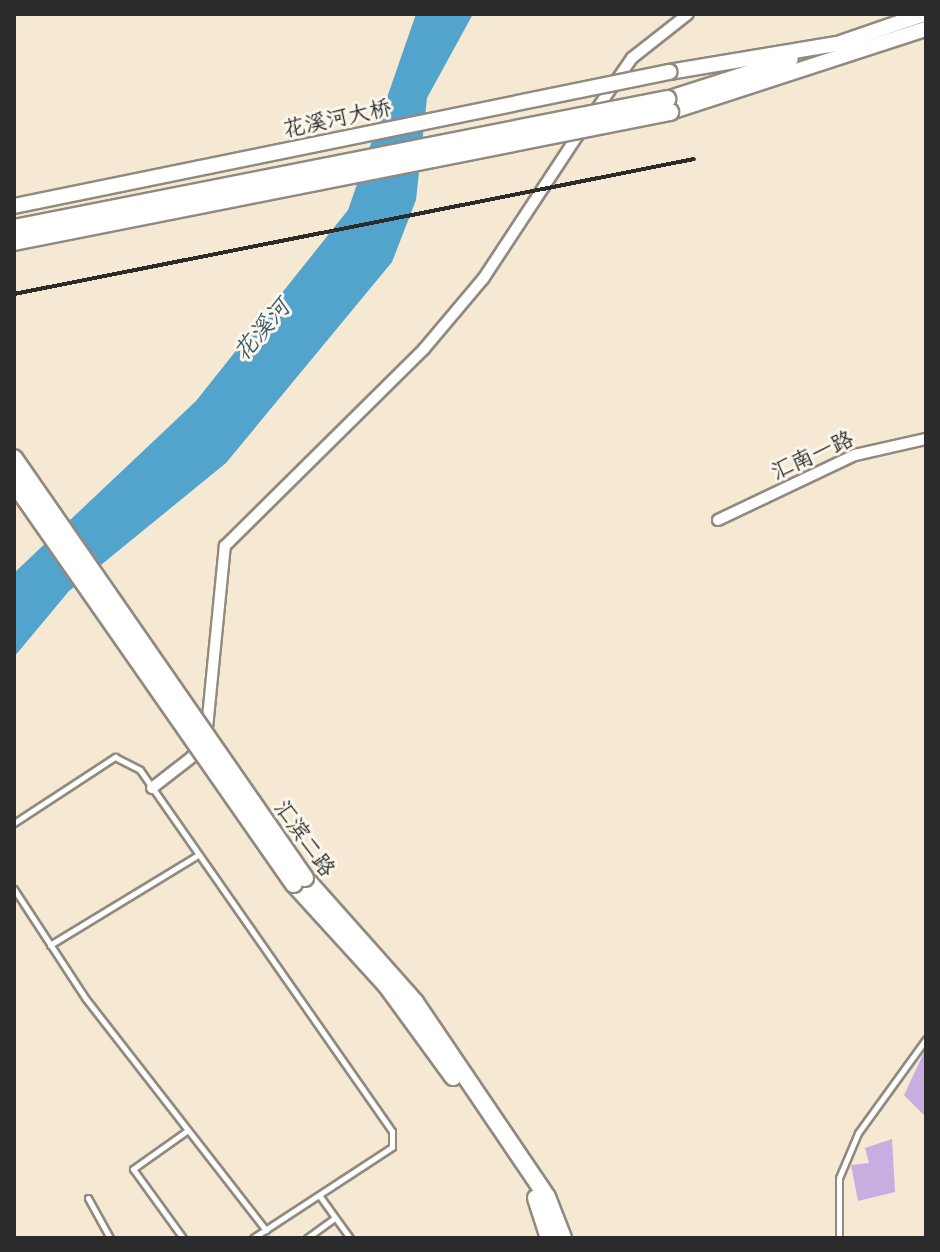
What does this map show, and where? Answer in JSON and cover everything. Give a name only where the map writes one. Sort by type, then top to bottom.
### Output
[{"type":"main road","points":[[669,106],[924,14]]},
{"type":"main road","points":[[14,242],[669,106],[926,29]]},
{"type":"main road","name":"花溪河大桥","points":[[14,206],[669,72],[837,44]]},
{"type":"main road","name":"花溪河大桥","points":[[14,228],[669,106]]},
{"type":"main road","name":"汇滨二路","points":[[14,458],[300,881]]},
{"type":"main road","name":"汇滨二路","points":[[14,483],[300,881],[412,1007],[543,1199],[563,1238]]},
{"type":"main road","name":"汇滨二路","points":[[543,1199],[549,1238]]},
{"type":"street","points":[[152,788],[192,757],[207,728],[225,546],[424,349],[483,279],[632,58],[688,14]]},
{"type":"street","name":"汇南一路","points":[[718,520],[855,455],[926,439]]},
{"type":"lane","points":[[14,823],[115,757],[140,770],[195,857],[392,1131],[392,1147],[253,1238]]},
{"type":"lane","points":[[50,945],[195,857]]},
{"type":"lane","points":[[14,889],[50,945],[266,1230]]},
{"type":"lane","points":[[839,1238],[839,1178],[853,1144],[926,1039]]},
{"type":"lane","points":[[183,1238],[133,1169],[188,1130]]},
{"type":"lane","points":[[319,1195],[350,1238]]},
{"type":"lane","points":[[88,1198],[110,1238]]},
{"type":"lane","points":[[307,1238],[335,1218]]},
{"type":"water","name":"花溪河","points":[[416,14],[473,14],[427,98],[416,200],[392,262],[226,463],[69,591],[14,657],[14,573],[196,401],[348,210]]},
{"type":"building","points":[[926,1048],[926,1117],[904,1095]]},
{"type":"building","points":[[892,1139],[895,1192],[858,1201],[851,1165],[869,1163],[865,1148]]},
{"type":"railway","points":[[14,294],[694,159]]}]
